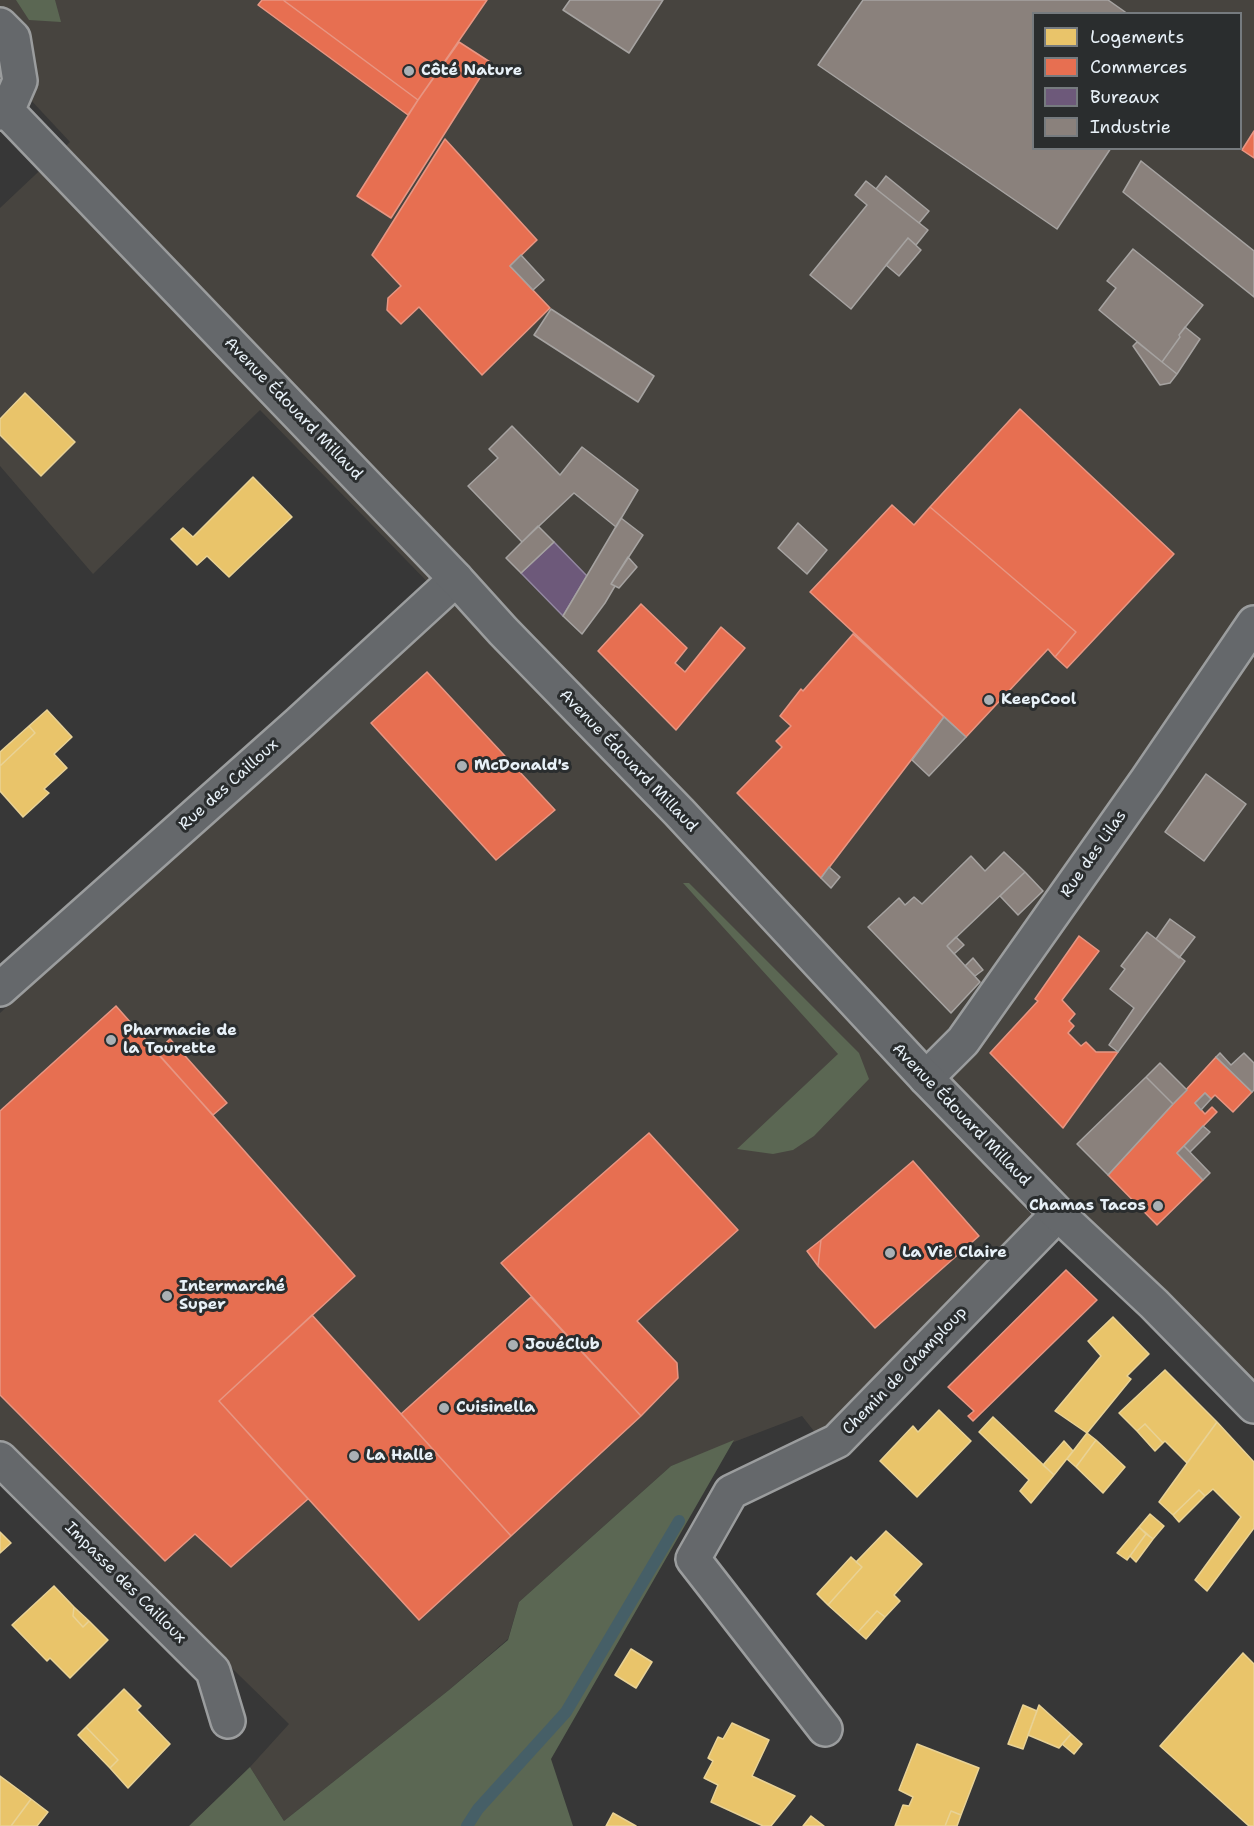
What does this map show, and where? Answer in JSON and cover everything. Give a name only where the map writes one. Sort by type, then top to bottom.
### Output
[{"type":"street","points":[[0,25],[13,39],[20,81],[3,112]]},
{"type":"street","name":"Avenue Édouard Millaud","points":[[3,112],[679,812],[926,1078],[1058,1214],[1154,1304],[1254,1406]]},
{"type":"street","name":"Rue des Cailloux","points":[[0,989],[298,724],[456,579]]},
{"type":"street","name":"Rue des Lilas","points":[[926,1078],[963,1041],[1147,780],[1254,623]]},
{"type":"street","name":"Chemin de Champloup","points":[[825,1729],[693,1559],[731,1491],[837,1441],[1058,1214]]},
{"type":"street","name":"Impasse des Cailloux","points":[[0,1459],[213,1671],[228,1722]]},
{"type":"shaded area","points":[[0,0],[1254,0],[1254,1385],[1063,1196],[821,1440],[802,1416],[671,1466],[519,1602],[508,1639],[449,1690],[284,1821],[250,1767],[289,1724],[0,1441],[0,1013],[444,599],[260,410],[93,574],[0,466],[0,208],[70,142],[0,67]]},
{"type":"green space","points":[[16,0],[55,0],[61,22],[29,20]]},
{"type":"green space","points":[[683,883],[689,883],[859,1053],[869,1079],[814,1136],[793,1150],[773,1154],[737,1149],[838,1054]]},
{"type":"green space","points":[[734,1440],[551,1759],[573,1826],[189,1826],[250,1767],[284,1821],[449,1690],[508,1640],[519,1602],[671,1466]]},
{"type":"building: Logements","points":[[25,393],[75,442],[41,476],[0,435],[0,419]]},
{"type":"building: Logements","points":[[253,477],[292,517],[229,577],[207,556],[197,565],[171,539],[183,528],[193,537]]},
{"type":"building: Logements","points":[[47,710],[72,737],[54,754],[67,768],[44,789],[49,793],[23,817],[0,791],[0,766],[35,733],[29,726]]},
{"type":"building: Logements","points":[[29,726],[35,733],[0,766],[0,752]]},
{"type":"building: Logements","points":[[1113,1317],[1149,1354],[1127,1376],[1131,1379],[1087,1433],[1055,1411],[1101,1356],[1088,1341]]},
{"type":"building: Logements","points":[[1165,1370],[1217,1422],[1187,1463],[1145,1424],[1137,1431],[1119,1413]]},
{"type":"building: Logements","points":[[939,1410],[971,1441],[917,1497],[880,1461],[913,1426],[918,1432]]},
{"type":"building: Logements","points":[[993,1417],[1054,1475],[1031,1503],[1020,1491],[1029,1480],[979,1432]]},
{"type":"building: Logements","points":[[1217,1422],[1254,1462],[1254,1528],[1207,1591],[1195,1580],[1241,1517],[1213,1489],[1205,1496],[1199,1490],[1173,1515],[1159,1502]]},
{"type":"building: Logements","points":[[1145,1424],[1163,1443],[1155,1451],[1137,1431]]},
{"type":"building: Logements","points":[[1087,1433],[1096,1440],[1076,1467],[1067,1459]]},
{"type":"building: Logements","points":[[1096,1440],[1125,1467],[1103,1493],[1076,1467]]},
{"type":"building: Logements","points":[[1064,1441],[1073,1451],[1054,1475],[1043,1465]]},
{"type":"building: Logements","points":[[1199,1490],[1205,1496],[1179,1522],[1173,1515]]},
{"type":"building: Logements","points":[[1150,1514],[1164,1526],[1153,1539],[1139,1527]]},
{"type":"building: Logements","points":[[1139,1527],[1146,1534],[1127,1560],[1117,1553]]},
{"type":"building: Logements","points":[[886,1531],[922,1564],[894,1595],[900,1601],[885,1617],[877,1611],[858,1632],[828,1605],[862,1567],[856,1562]]},
{"type":"building: Logements","points":[[0,1532],[11,1543],[0,1553]]},
{"type":"building: Logements","points":[[1146,1534],[1153,1539],[1136,1562],[1130,1556]]},
{"type":"building: Logements","points":[[851,1557],[862,1567],[828,1605],[817,1594]]},
{"type":"building: Logements","points":[[54,1586],[74,1607],[73,1616],[83,1627],[89,1621],[108,1640],[70,1678],[50,1658],[47,1661],[12,1625]]},
{"type":"building: Logements","points":[[74,1607],[89,1621],[83,1627],[73,1616]]},
{"type":"building: Logements","points":[[877,1611],[885,1617],[866,1639],[858,1632]]},
{"type":"building: Logements","points":[[631,1649],[652,1662],[636,1688],[615,1675]]},
{"type":"building: Logements","points":[[1243,1653],[1254,1664],[1254,1826],[1249,1826],[1160,1746]]},
{"type":"building: Logements","points":[[124,1689],[141,1706],[137,1710],[170,1744],[128,1788],[110,1768],[118,1760],[86,1727]]},
{"type":"building: Logements","points":[[1023,1705],[1037,1711],[1023,1749],[1008,1744]]},
{"type":"building: Logements","points":[[1039,1705],[1071,1734],[1059,1748],[1028,1735]]},
{"type":"building: Logements","points":[[732,1723],[769,1740],[752,1776],[795,1796],[771,1826],[763,1826],[711,1802],[718,1785],[704,1778],[713,1761],[708,1758],[718,1737],[723,1739]]},
{"type":"building: Logements","points":[[86,1727],[118,1760],[110,1768],[78,1735]]},
{"type":"building: Logements","points":[[1071,1734],[1082,1744],[1074,1754],[1062,1744]]},
{"type":"building: Logements","points":[[917,1744],[979,1768],[961,1815],[951,1811],[945,1826],[895,1826],[903,1805],[909,1806],[913,1797],[899,1790]]},
{"type":"building: Logements","points":[[0,1776],[31,1799],[11,1826],[0,1826]]},
{"type":"building: Logements","points":[[31,1799],[48,1812],[37,1826],[11,1826]]},
{"type":"building: Logements","points":[[951,1811],[961,1815],[957,1826],[945,1826]]},
{"type":"building: Logements","points":[[613,1813],[636,1826],[606,1826]]},
{"type":"building: Logements","points":[[811,1816],[824,1826],[803,1826]]},
{"type":"building: Commerces","name":"Côté Nature","points":[[262,0],[283,0],[418,100],[408,115],[258,5]]},
{"type":"building: Commerces","name":"Côté Nature","points":[[283,0],[487,0],[418,100]]},
{"type":"building: Commerces","points":[[459,42],[490,62],[391,218],[357,196],[418,100]]},
{"type":"building: Commerces","points":[[1254,131],[1254,158],[1242,150]]},
{"type":"building: Commerces","points":[[445,139],[537,240],[510,266],[550,308],[482,375],[419,307],[401,324],[387,310],[388,298],[401,286],[372,255]]},
{"type":"building: Commerces","points":[[1020,409],[1174,554],[1067,668],[1055,657],[1076,632],[930,507]]},
{"type":"building: Commerces","points":[[892,505],[914,525],[930,507],[1076,632],[1055,657],[1048,649],[966,737],[810,592]]},
{"type":"building: Commerces","points":[[641,604],[687,648],[675,663],[685,672],[721,627],[745,648],[676,730],[598,651]]},
{"type":"building: Commerces","points":[[853,634],[944,717],[821,878],[737,793],[782,747],[776,741],[791,726],[780,716],[801,689],[803,691]]},
{"type":"building: Commerces","name":"McDonald's","points":[[427,672],[555,810],[496,860],[371,723]]},
{"type":"building: Commerces","points":[[1079,936],[1099,951],[1062,1000],[1075,1014],[1069,1021],[1074,1026],[1068,1033],[1081,1046],[1086,1042],[1096,1052],[1118,1052],[1063,1128],[990,1053],[1038,1001],[1035,999]]},
{"type":"building: Commerces","name":"Intermarché Super","points":[[116,1006],[355,1276],[219,1401],[308,1499],[231,1567],[195,1534],[165,1561],[0,1395],[0,1111]]},
{"type":"building: Commerces","points":[[170,1039],[227,1103],[213,1115],[156,1052]]},
{"type":"building: Commerces","points":[[1216,1057],[1252,1092],[1233,1112],[1215,1095],[1211,1099],[1205,1093],[1195,1103],[1205,1114],[1212,1107],[1217,1112],[1177,1153],[1203,1180],[1157,1225],[1108,1175]]},
{"type":"building: Commerces","points":[[649,1133],[738,1230],[637,1321],[677,1363],[678,1378],[641,1416],[501,1263]]},
{"type":"building: Commerces","name":"La Vie Claire","points":[[913,1161],[979,1236],[875,1328],[818,1266],[821,1240]]},
{"type":"building: Commerces","points":[[821,1240],[818,1266],[807,1251]]},
{"type":"building: Commerces","points":[[1066,1270],[1097,1300],[973,1421],[968,1416],[974,1411],[948,1387]]},
{"type":"building: Commerces","points":[[531,1297],[641,1416],[511,1536],[401,1414]]},
{"type":"building: Commerces","name":"La Halle","points":[[312,1315],[511,1536],[419,1620],[219,1401]]},
{"type":"building: Bureaux","points":[[554,542],[587,576],[563,616],[521,573]]},
{"type":"building: Industrie","points":[[570,0],[663,0],[629,53],[563,10]]},
{"type":"building: Industrie","points":[[863,0],[1108,0],[1125,12],[1032,12],[1032,150],[1110,150],[1057,229],[818,65]]},
{"type":"building: Industrie","points":[[1141,161],[1254,251],[1254,297],[1123,192]]},
{"type":"building: Industrie","points":[[886,176],[929,211],[919,223],[876,189]]},
{"type":"building: Industrie","points":[[866,181],[928,230],[916,245],[908,238],[851,309],[810,275],[867,205],[855,195]]},
{"type":"building: Industrie","points":[[908,238],[921,250],[899,276],[886,265]]},
{"type":"building: Industrie","points":[[1133,249],[1203,305],[1179,335],[1180,337],[1162,362],[1099,310],[1116,288],[1107,281]]},
{"type":"building: Industrie","points":[[521,255],[544,280],[533,290],[510,266]]},
{"type":"building: Industrie","points":[[551,309],[654,376],[638,402],[534,335]]},
{"type":"building: Industrie","points":[[1185,327],[1200,339],[1177,374],[1162,362]]},
{"type":"building: Industrie","points":[[1137,342],[1177,374],[1170,383],[1160,385],[1133,346]]},
{"type":"building: Industrie","points":[[512,426],[560,475],[582,447],[638,490],[616,527],[574,493],[522,542],[468,486],[498,458],[489,449]]},
{"type":"building: Industrie","points":[[621,518],[643,535],[611,584],[615,586],[605,603],[582,634],[563,616]]},
{"type":"building: Industrie","points":[[798,523],[827,550],[807,574],[778,548]]},
{"type":"building: Industrie","points":[[538,526],[554,542],[521,573],[506,558]]},
{"type":"building: Industrie","points":[[628,557],[637,567],[619,588],[611,584]]},
{"type":"building: Industrie","points":[[944,717],[966,737],[929,776],[912,760]]},
{"type":"building: Industrie","points":[[1206,774],[1246,804],[1204,861],[1165,832]]},
{"type":"building: Industrie","points":[[1004,852],[1025,872],[947,946],[980,982],[951,1013],[868,927],[899,898],[905,905],[914,897],[922,904],[971,856],[985,871]]},
{"type":"building: Industrie","points":[[829,867],[840,877],[831,888],[821,878]]},
{"type":"building: Industrie","points":[[1025,872],[1043,891],[1018,915],[1000,896]]},
{"type":"building: Industrie","points":[[1170,919],[1195,937],[1179,958],[1156,939]]},
{"type":"building: Industrie","points":[[1147,932],[1185,961],[1118,1052],[1109,1045],[1134,1008],[1110,989],[1125,969],[1121,966]]},
{"type":"building: Industrie","points":[[956,937],[964,945],[954,954],[947,946]]},
{"type":"building: Industrie","points":[[973,958],[983,970],[975,976],[965,966]]},
{"type":"building: Industrie","points":[[1220,1053],[1231,1065],[1244,1053],[1254,1063],[1254,1090],[1252,1092],[1216,1057]]},
{"type":"building: Industrie","points":[[1160,1063],[1187,1090],[1173,1104],[1146,1077]]},
{"type":"building: Industrie","points":[[1146,1077],[1173,1104],[1108,1175],[1077,1144]]},
{"type":"building: Industrie","points":[[1205,1093],[1211,1099],[1201,1110],[1195,1103]]},
{"type":"building: Industrie","points":[[1203,1126],[1210,1132],[1190,1152],[1184,1146]]},
{"type":"building: Industrie","points":[[1184,1146],[1210,1173],[1203,1180],[1177,1153]]},
{"type":"waterway","points":[[467,1826],[478,1809],[566,1712],[679,1521]]},
{"type":"place","name":"Côté Nature","points":[[409,71]]},
{"type":"place","name":"KeepCool","points":[[989,700]]},
{"type":"place","name":"McDonald's","points":[[462,766]]},
{"type":"place","name":"Pharmacie de la Tourette","points":[[111,1040]]},
{"type":"place","name":"Chamas Tacos","points":[[1158,1206]]},
{"type":"place","name":"La Vie Claire","points":[[890,1253]]},
{"type":"place","name":"Intermarché Super","points":[[167,1296]]},
{"type":"place","name":"JouéClub","points":[[513,1345]]},
{"type":"place","name":"Cuisinella","points":[[444,1408]]},
{"type":"place","name":"La Halle","points":[[354,1456]]}]
